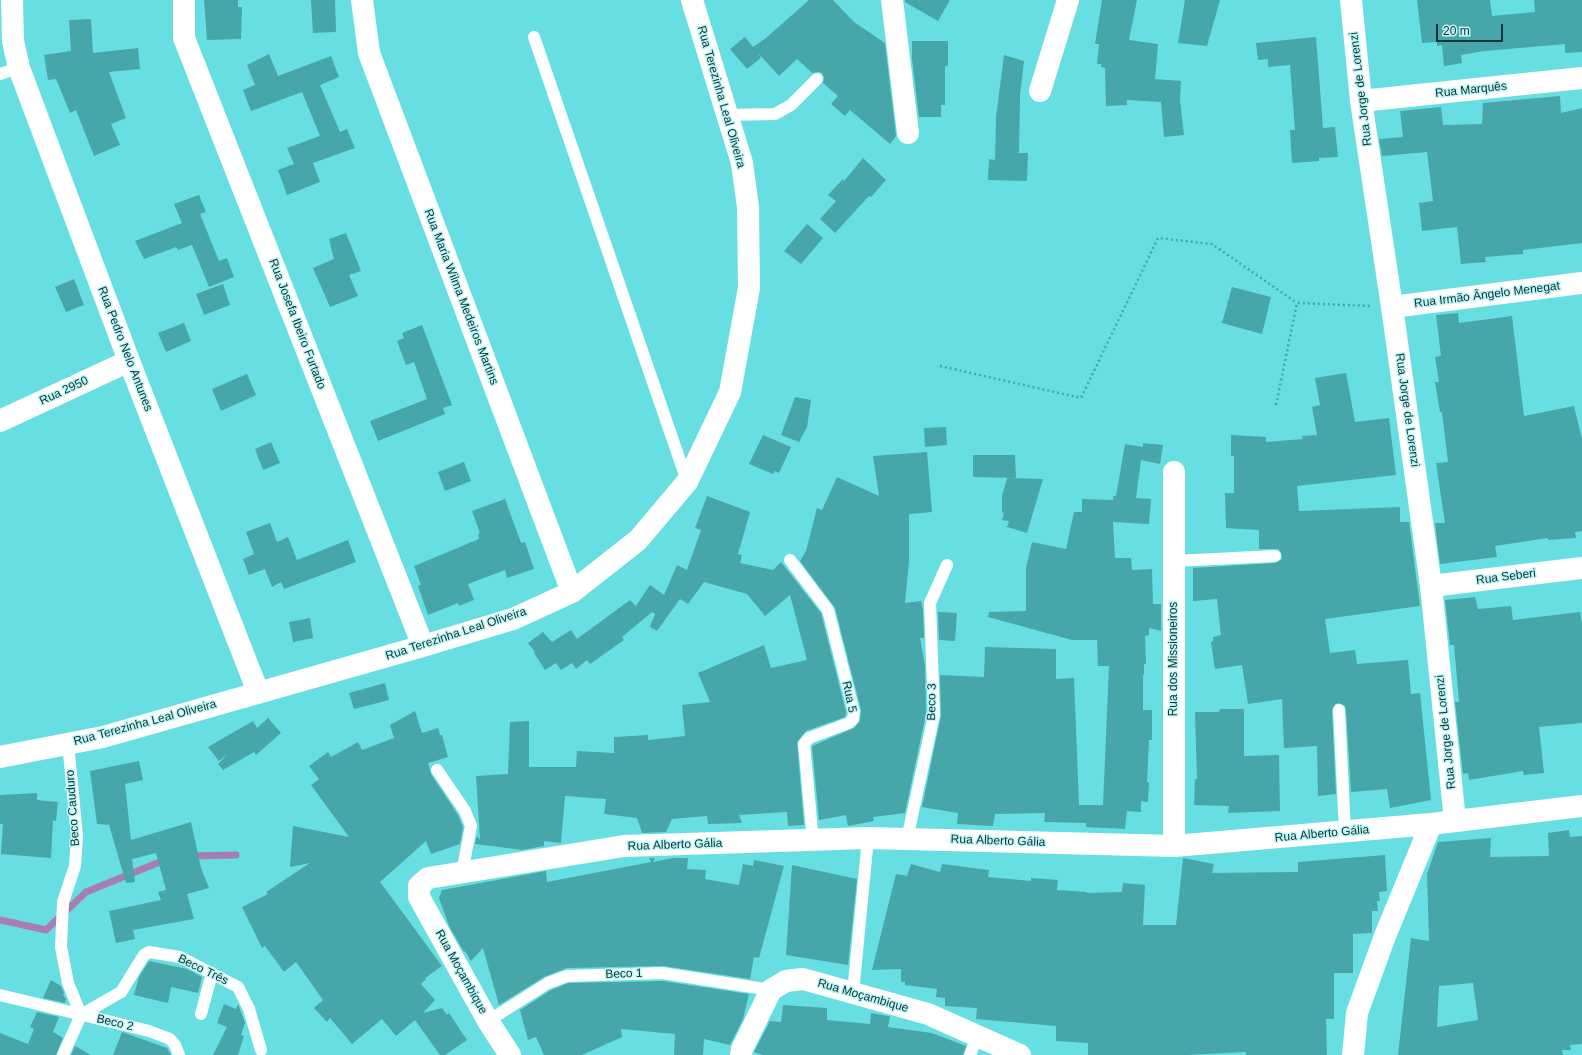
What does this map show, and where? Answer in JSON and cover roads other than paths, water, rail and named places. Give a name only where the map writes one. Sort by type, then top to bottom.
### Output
[{"type":"street","name":"Rua Pedro Nelo Antunes","points":[[12,0],[13,41],[10,71],[129,361],[258,692]]},
{"type":"street","name":"Rua Josefa Ibeiro Furtado","points":[[184,0],[184,38],[424,646]]},
{"type":"street","name":"Rua Maria Wilma Medeiros Martins","points":[[362,0],[369,53],[572,592]]},
{"type":"street","name":"Rua Terezinha Leal Oliveira","points":[[0,757],[103,737],[424,646],[513,619],[572,592],[638,540],[687,482],[730,392],[749,288],[748,207],[742,163],[692,0]]},
{"type":"street","points":[[892,0],[908,133]]},
{"type":"street","points":[[1040,91],[1068,0]]},
{"type":"street","name":"Rua Jorge de Lorenzi","points":[[1351,0],[1360,101],[1392,307],[1431,586],[1455,821]]},
{"type":"street","name":"Rua Marquês","points":[[1360,101],[1582,78]]},
{"type":"street","name":"Rua Irmão Ângelo Menegat","points":[[1392,307],[1582,283]]},
{"type":"street","name":"Rua 2950","points":[[0,421],[129,361]]},
{"type":"street","name":"Rua dos Missioneiros","points":[[1174,472],[1174,846]]},
{"type":"street","name":"Rua Seberi","points":[[1431,586],[1582,568]]},
{"type":"street","name":"Rua Alberto Gália","points":[[419,886],[428,878],[624,846],[868,838],[1174,846],[1431,824],[1582,806]]},
{"type":"street","points":[[1353,1055],[1357,1013],[1385,936],[1431,824]]},
{"type":"street","name":"Rua Moçambique","points":[[419,886],[420,897],[488,1021],[510,1055]]},
{"type":"street","name":"Rua Moçambique","points":[[771,990],[786,981],[803,979],[928,1014],[1020,1055]]},
{"type":"street","points":[[741,1055],[742,1049],[771,990]]},
{"type":"lane","points":[[534,37],[687,482]]},
{"type":"lane","points":[[727,115],[775,114],[791,105],[817,79]]},
{"type":"lane","points":[[1174,561],[1275,556]]},
{"type":"lane","name":"Rua 5","points":[[790,560],[828,610],[854,712],[853,719],[849,723],[810,738],[804,744],[813,841]]},
{"type":"lane","name":"Beco 3","points":[[907,839],[934,715],[930,604],[947,565]]},
{"type":"lane","points":[[1339,710],[1345,832]]},
{"type":"lane","name":"Beco Cauduro","points":[[68,744],[77,836],[75,866],[63,902],[61,946],[68,983],[82,1015]]},
{"type":"lane","points":[[437,770],[465,811],[471,826],[462,873]]},
{"type":"lane","points":[[853,993],[868,838]]},
{"type":"lane","name":"Beco Três","points":[[82,1015],[121,992],[144,955],[149,952],[180,956],[238,987],[249,1009],[261,1050]]},
{"type":"lane","points":[[201,1014],[212,973]]},
{"type":"lane","name":"Beco 1","points":[[488,1021],[548,983],[567,976],[662,973],[771,990]]},
{"type":"lane","name":"Beco 2","points":[[0,995],[149,1031],[170,1039],[175,1045],[179,1055]]},
{"type":"lane","points":[[64,1055],[82,1015]]},
{"type":"lane","points":[[970,1055],[978,1035]]},
{"type":"waterway","points":[[189,856],[236,855]]},
{"type":"waterway","points":[[0,920],[46,930],[86,892],[167,859]]}]
